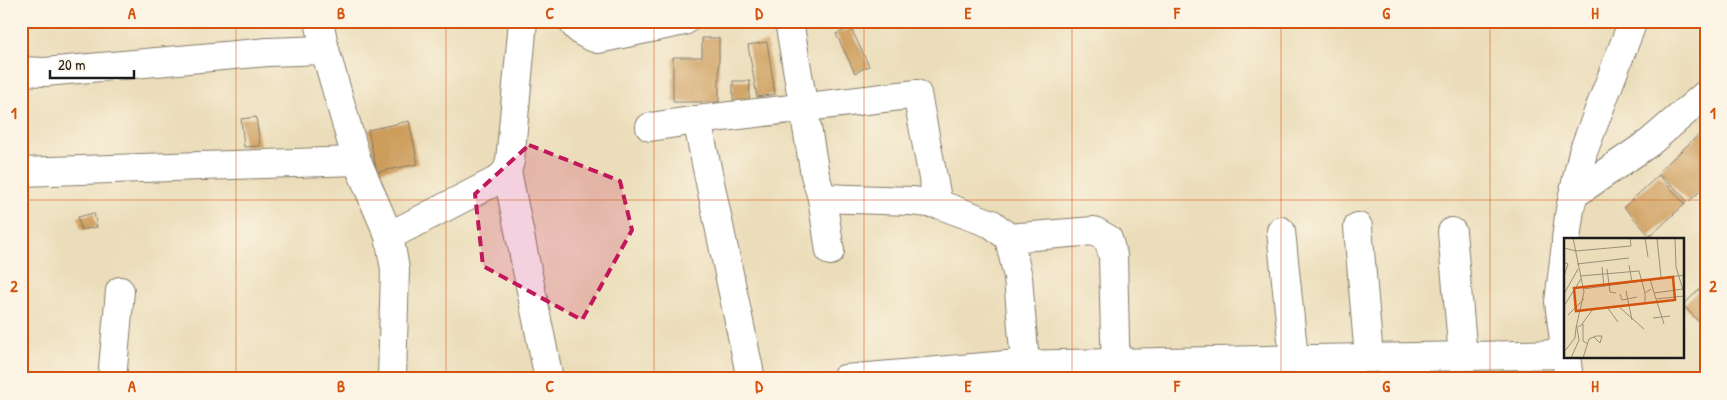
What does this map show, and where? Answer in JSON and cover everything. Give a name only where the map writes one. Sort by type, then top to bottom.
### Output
[{"type":"street","points":[[319,21],[325,50],[357,162],[389,236],[395,270],[392,379]]},
{"type":"street","points":[[523,21],[510,161],[507,171],[548,379]]},
{"type":"street","points":[[572,21],[576,27],[589,37],[598,39],[684,21]]},
{"type":"street","points":[[788,21],[815,175],[822,198],[830,251]]},
{"type":"street","points":[[1566,238],[1573,195],[1583,152],[1634,21]]},
{"type":"street","points":[[21,71],[45,72],[268,52],[325,50]]},
{"type":"street","points":[[650,127],[917,94],[938,204]]},
{"type":"street","points":[[1573,195],[1649,143],[1706,94]]},
{"type":"street","points":[[697,120],[751,379]]},
{"type":"street","points":[[21,172],[357,162]]},
{"type":"street","points":[[389,236],[498,180],[507,171]]},
{"type":"street","points":[[822,198],[911,201],[938,204],[992,224],[1009,238],[1018,277],[1025,364]]},
{"type":"street","points":[[1358,227],[1369,358]]},
{"type":"street","points":[[1009,238],[1094,231],[1108,239],[1113,256],[1116,371]]},
{"type":"street","points":[[1281,231],[1301,366]]},
{"type":"street","points":[[1452,232],[1463,356]]},
{"type":"street","points":[[1564,261],[1559,302],[1564,345]]},
{"type":"street","points":[[112,379],[120,291]]},
{"type":"street","points":[[845,379],[1025,364],[1116,371],[1201,370],[1301,366],[1369,358],[1564,354]]},
{"type":"street","points":[[1566,358],[1569,379]]},
{"type":"highlighted area","points":[[529,145],[620,181],[632,230],[582,320],[483,266],[475,194]]},
{"type":"building","points":[[851,28],[869,66],[855,73],[836,34]]},
{"type":"building","points":[[702,38],[719,38],[719,102],[673,102],[673,57],[702,57]]},
{"type":"building","points":[[767,42],[775,94],[757,97],[748,45]]},
{"type":"building","points":[[733,81],[750,81],[749,105],[733,105]]},
{"type":"building","points":[[256,117],[260,146],[244,147],[241,119]]},
{"type":"building","points":[[409,121],[418,164],[377,172],[368,130]]},
{"type":"building","points":[[1702,132],[1706,137],[1706,186],[1688,202],[1659,171]]},
{"type":"building","points":[[1659,175],[1685,204],[1650,236],[1624,207]]},
{"type":"building","points":[[94,213],[97,227],[81,230],[78,217]]},
{"type":"building","points":[[1706,283],[1706,329],[1684,306]]}]
